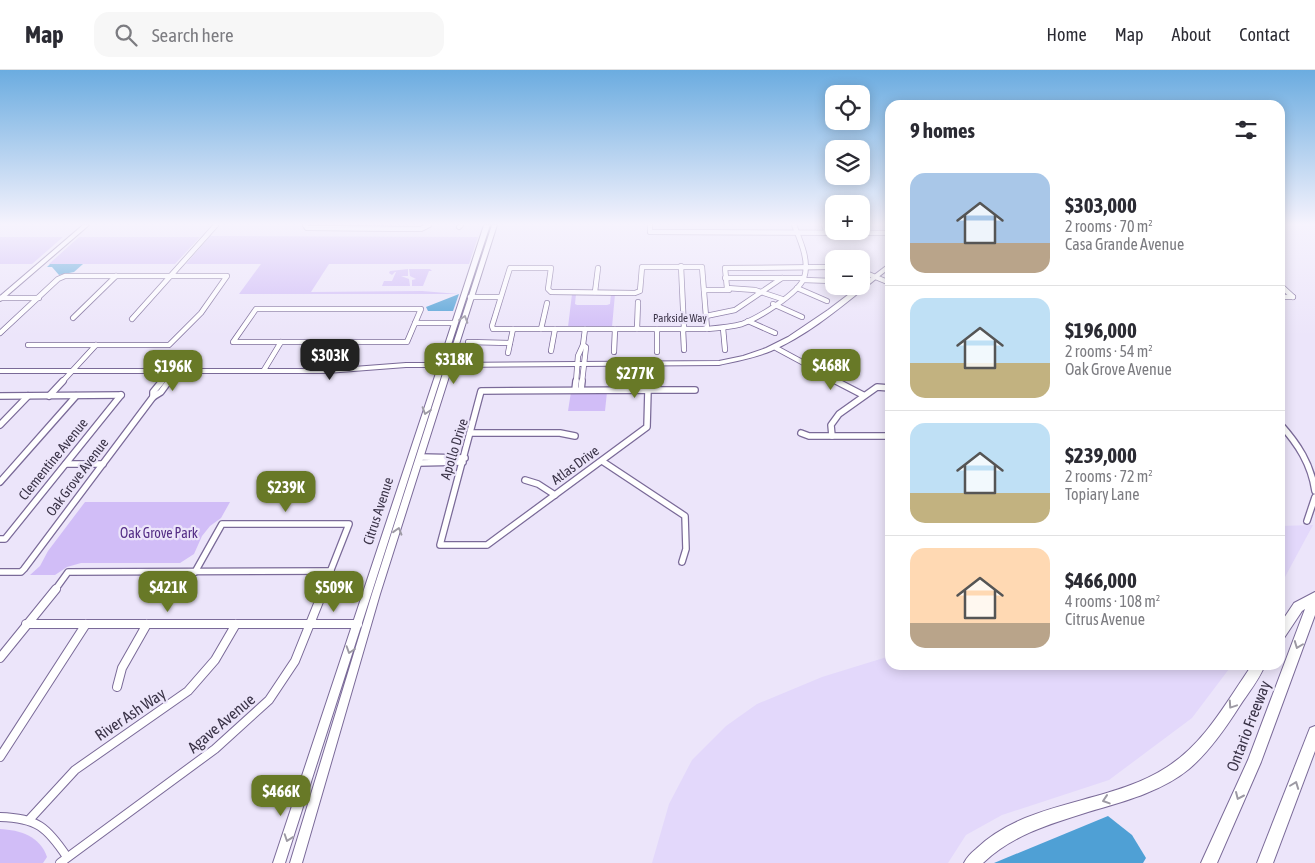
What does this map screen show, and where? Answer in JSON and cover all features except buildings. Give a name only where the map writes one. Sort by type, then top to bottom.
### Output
[{"type":"highway","points":[[1285,626],[1298,607],[1315,598]]},
{"type":"highway","name":"Ontario Freeway","points":[[1209,863],[1254,762],[1315,598]]},
{"type":"highway","points":[[972,863],[982,851],[1012,831],[1141,789],[1172,772],[1210,738],[1256,670]]},
{"type":"highway","points":[[1265,863],[1315,733]]},
{"type":"main road","points":[[0,298],[42,262]]},
{"type":"main road","name":"Citrus Avenue","points":[[296,863],[376,594],[420,460],[455,323],[475,262]]},
{"type":"main road","name":"Citrus Avenue","points":[[278,863],[445,365],[482,262]]},
{"type":"main road","points":[[870,280],[885,268]]},
{"type":"main road","points":[[0,371],[339,370],[394,365],[719,363],[747,358],[776,348],[794,338],[846,295]]},
{"type":"street","points":[[132,319],[183,262]]},
{"type":"street","points":[[803,262],[804,279]]},
{"type":"street","points":[[681,266],[684,350]]},
{"type":"street","points":[[471,295],[501,296],[509,268],[551,268],[548,289],[551,292],[639,292],[642,267],[702,266],[707,328]]},
{"type":"street","points":[[732,290],[726,286],[726,267],[825,267]]},
{"type":"street","points":[[595,292],[598,268]]},
{"type":"street","points":[[870,275],[885,281]]},
{"type":"street","points":[[0,333],[65,276],[228,276],[176,341],[169,345],[28,345]]},
{"type":"street","points":[[73,318],[116,276]]},
{"type":"street","points":[[725,278],[825,280]]},
{"type":"street","points":[[706,316],[732,311],[782,278]]},
{"type":"street","name":"Parkside Way","points":[[501,296],[493,329],[723,328],[748,321],[797,288],[804,279]]},
{"type":"street","points":[[797,288],[827,301]]},
{"type":"street","points":[[1285,289],[1294,297],[1285,297]]},
{"type":"street","points":[[704,290],[763,292],[782,299]]},
{"type":"street","points":[[0,298],[39,298]]},
{"type":"street","points":[[636,329],[638,302]]},
{"type":"street","points":[[541,329],[547,303]]},
{"type":"street","points":[[774,304],[802,317]]},
{"type":"street","points":[[256,309],[421,309],[415,324],[407,342],[233,342],[256,309]]},
{"type":"street","points":[[748,321],[775,333]]},
{"type":"street","points":[[415,324],[455,323]]},
{"type":"street","points":[[657,328],[657,352]]},
{"type":"street","points":[[723,328],[725,350]]},
{"type":"street","points":[[508,352],[513,329]]},
{"type":"street","points":[[552,351],[555,329]]},
{"type":"street","points":[[578,390],[581,364],[586,347],[583,345],[585,329]]},
{"type":"street","points":[[614,352],[615,329]]},
{"type":"street","points":[[264,370],[281,342]]},
{"type":"street","points":[[468,342],[510,343]]},
{"type":"street","points":[[49,396],[96,345]]},
{"type":"street","points":[[776,348],[792,359],[863,395]]},
{"type":"street","name":"Oak Grove Avenue","points":[[0,572],[21,572],[153,397],[161,392],[173,371]]},
{"type":"street","points":[[832,436],[833,420],[863,395],[877,387],[885,388]]},
{"type":"street","name":"Atlas Drive","points":[[487,546],[647,427],[648,389]]},
{"type":"street","name":"Apollo Drive","points":[[487,546],[440,545],[456,477],[464,460],[482,391],[695,390]]},
{"type":"street","name":"Clementine Avenue","points":[[3,539],[121,395],[76,396]]},
{"type":"street","points":[[0,396],[76,396]]},
{"type":"street","points":[[0,425],[28,396]]},
{"type":"street","points":[[0,482],[76,396]]},
{"type":"street","points":[[1285,430],[1304,454],[1314,480],[1315,491]]},
{"type":"street","points":[[472,433],[560,433],[576,436]]},
{"type":"street","points":[[801,433],[810,436],[885,436]]},
{"type":"street","points":[[420,460],[464,460]]},
{"type":"street","points":[[602,461],[686,516],[686,549],[682,562]]},
{"type":"street","points":[[66,464],[103,464]]},
{"type":"street","points":[[525,480],[538,484],[555,495]]},
{"type":"street","points":[[1307,521],[1315,497]]},
{"type":"street","name":"Agave Avenue","points":[[60,863],[245,724],[280,685],[295,661],[349,524],[222,524],[195,572]]},
{"type":"street","points":[[0,658],[26,624],[48,601],[68,572],[331,571]]},
{"type":"street","points":[[26,624],[358,624]]},
{"type":"street","points":[[0,757],[86,624]]},
{"type":"street","points":[[117,687],[122,668],[147,624]]},
{"type":"street","name":"River Ash Way","points":[[29,820],[76,770],[201,680],[215,664],[236,624]]},
{"type":"street","points":[[0,817],[29,820],[45,827],[55,837],[67,857]]},
{"type":"shaded area","points":[[1313,525],[1285,577],[1285,526]]},
{"type":"shaded area","points":[[885,658],[885,670],[1228,670],[1192,718],[1109,780],[1002,815],[966,835],[948,863],[652,863],[669,804],[692,760],[726,726],[757,704],[822,677]]},
{"type":"green space","points":[[0,262],[34,262],[32,264],[0,264]]},
{"type":"green space","points":[[51,262],[177,262],[175,264],[49,264]]},
{"type":"green space","points":[[188,262],[470,262],[469,264],[329,264],[311,292],[422,291],[459,294],[239,294],[261,264],[186,264]]},
{"type":"green space","points":[[408,269],[408,276],[401,276],[409,279],[410,286],[382,286],[384,281],[392,281],[395,272],[392,275],[389,273],[390,271]]},
{"type":"green space","points":[[409,269],[430,269],[432,271],[429,271],[423,286],[412,286],[412,280],[416,279],[410,276]]},
{"type":"green space","points":[[572,294],[576,294],[575,304],[577,305],[607,305],[610,304],[611,294],[615,294],[612,327],[568,327]]},
{"type":"green space","points":[[571,392],[607,392],[605,411],[568,411]]},
{"type":"green space","name":"Oak Grove Park","points":[[85,502],[230,502],[221,518],[210,526],[202,536],[194,554],[180,563],[81,563],[67,567],[55,575],[30,575],[40,566],[48,551]]},
{"type":"green space","points":[[0,829],[22,833],[34,839],[40,844],[47,857],[43,863],[0,863]]},
{"type":"water","points":[[50,264],[83,264],[74,272],[59,275],[52,267],[47,267]]},
{"type":"water","points":[[459,294],[453,311],[428,311],[426,307]]},
{"type":"water","points":[[1108,816],[1132,835],[1146,858],[1143,863],[994,863]]}]
